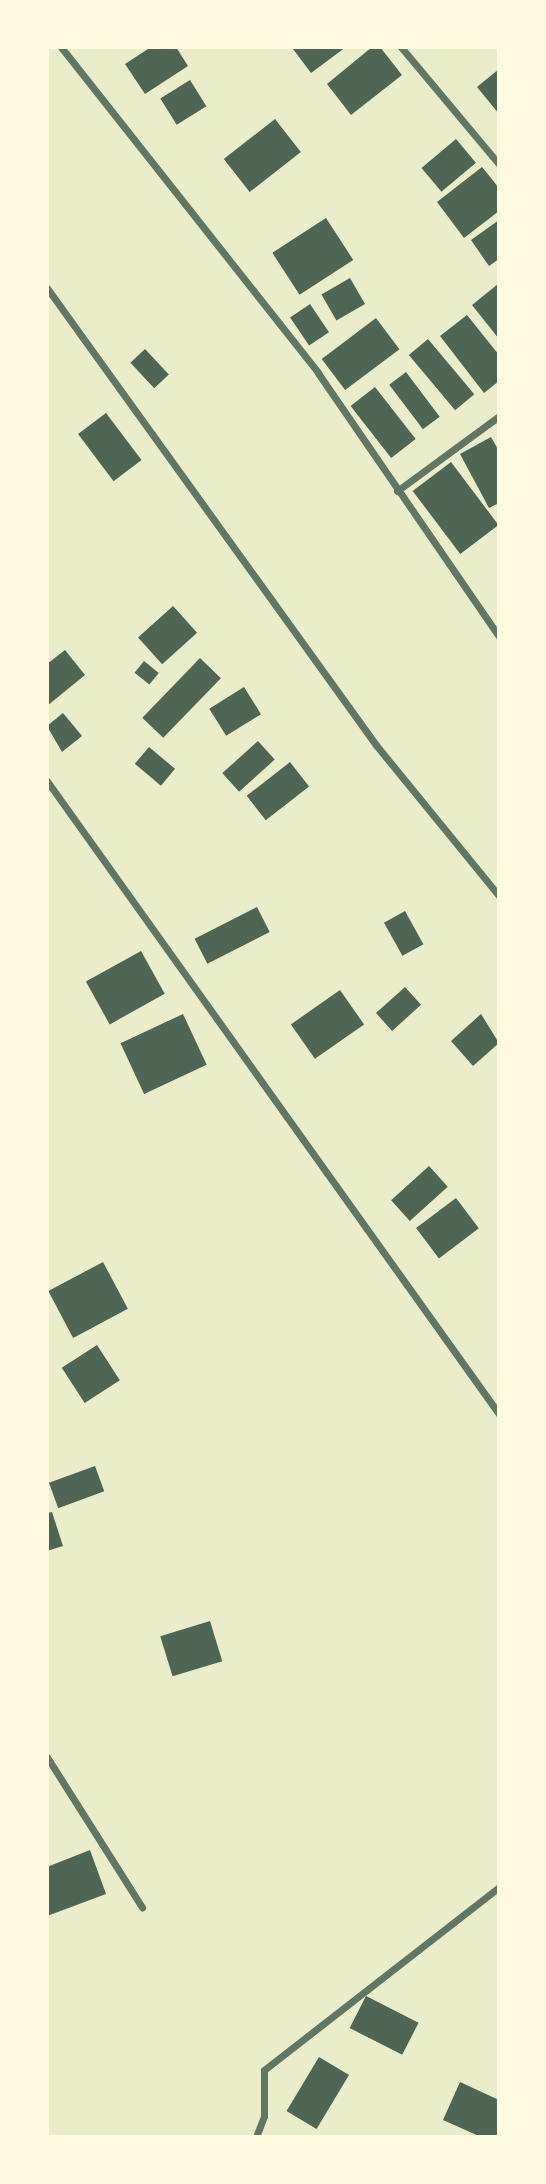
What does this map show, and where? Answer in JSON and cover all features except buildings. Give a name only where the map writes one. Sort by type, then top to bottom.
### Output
[{"type":"street","points":[[61,47],[318,373],[499,636]]},
{"type":"street","points":[[401,47],[499,164]]},
{"type":"street","points":[[47,288],[376,745],[499,896]]},
{"type":"street","points":[[397,491],[499,416]]},
{"type":"street","points":[[47,781],[499,1414]]},
{"type":"street","points":[[47,1757],[142,1906]]},
{"type":"street","points":[[256,2137],[264,2116],[264,2070],[499,1887]]}]
